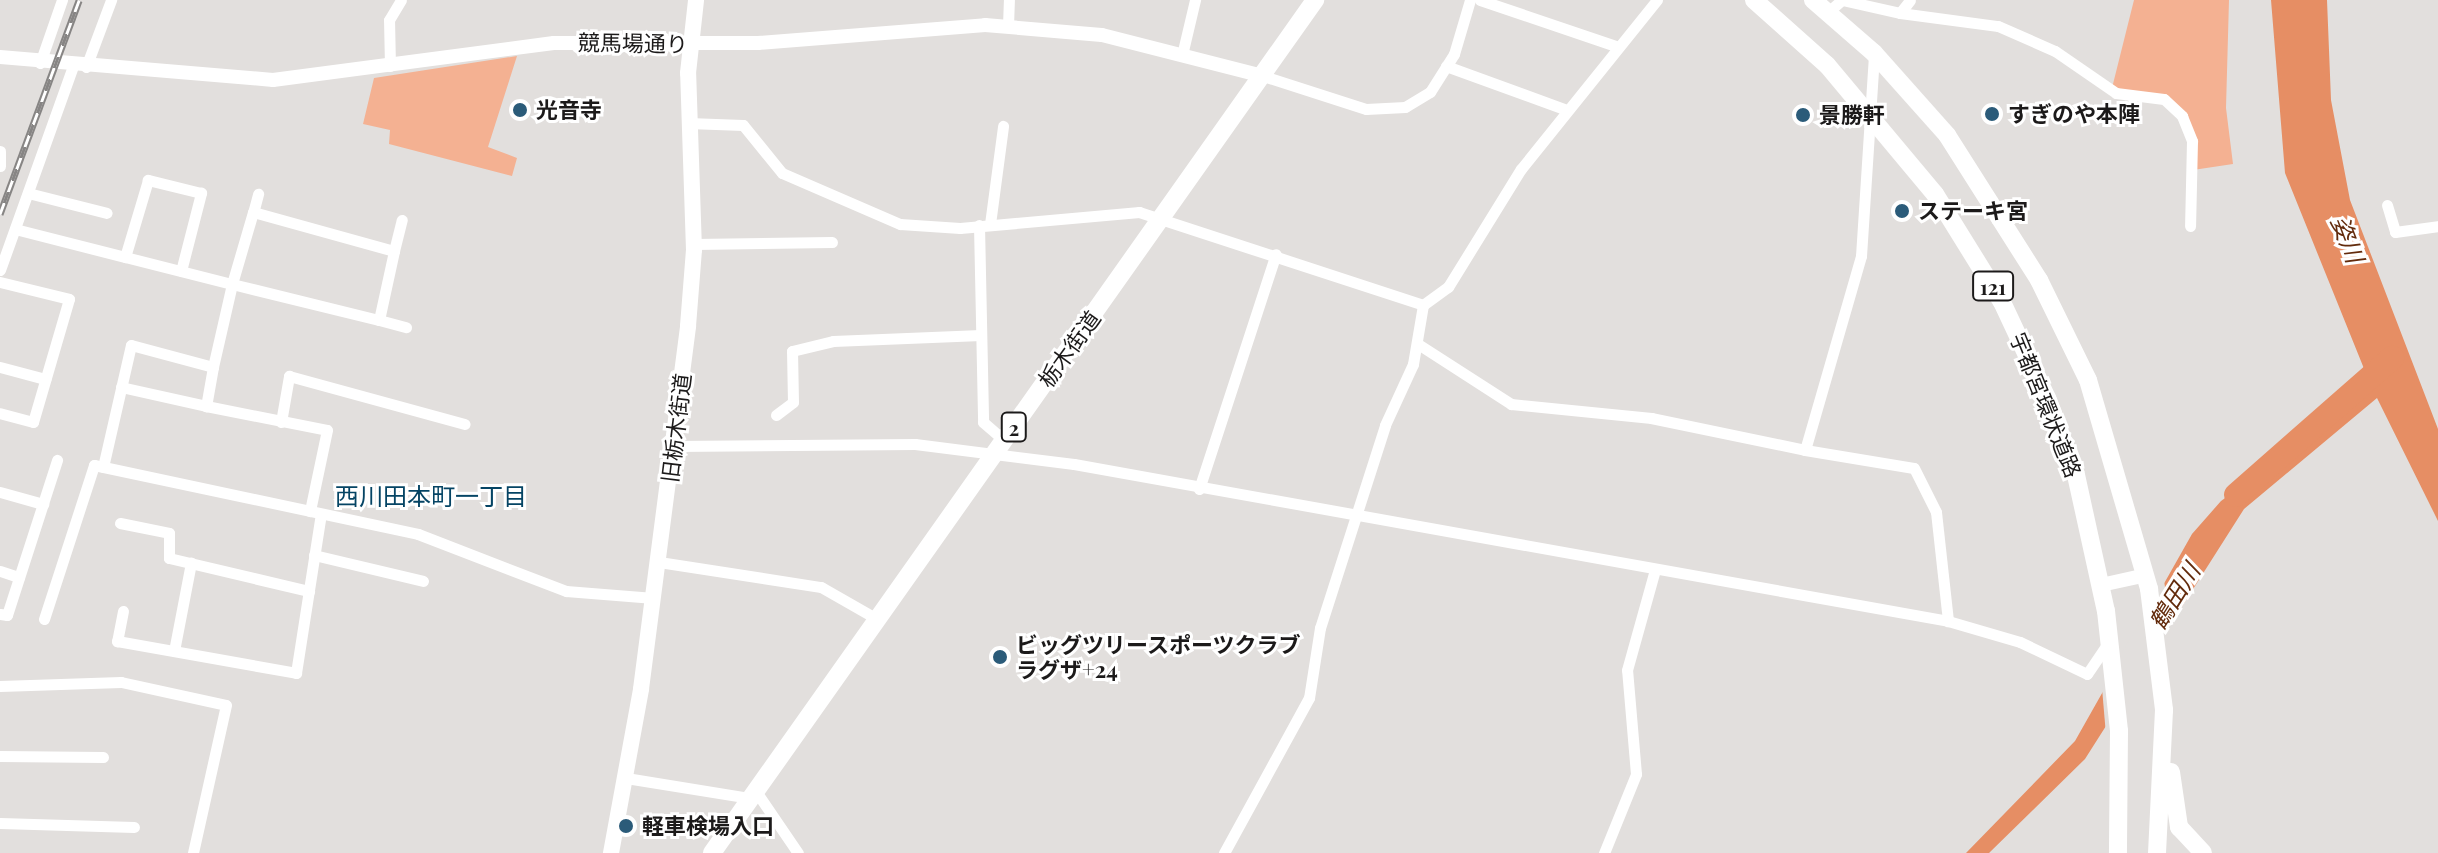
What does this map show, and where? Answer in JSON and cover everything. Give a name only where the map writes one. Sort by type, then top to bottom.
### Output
[{"type":"main road","name":"旧栃木街道","points":[[611,853],[654,598],[674,446],[694,244],[688,123],[696,0]]},
{"type":"main road","name":"栃木街道","points":[[712,853],[1315,0]]},
{"type":"main road","name":"宇都宮環状道路","points":[[1754,0],[1870,112],[1973,252],[2024,345],[2076,475],[2101,585],[2119,731],[2118,853]]},
{"type":"main road","name":"宇都宮環状道路","points":[[1813,0],[1874,53],[1973,172],[2064,327],[2111,446],[2148,582],[2160,661],[2164,734],[2157,853]]},
{"type":"main road","points":[[2164,734],[2179,827],[2203,853]]},
{"type":"street","points":[[40,63],[62,0]]},
{"type":"street","points":[[0,270],[28,193],[111,0]]},
{"type":"street","points":[[390,66],[389,20],[401,0]]},
{"type":"street","points":[[1008,26],[1009,0]]},
{"type":"street","points":[[1182,55],[1195,0]]},
{"type":"street","points":[[1263,76],[1366,109],[1405,107],[1430,92],[1446,66],[1470,0]]},
{"type":"street","points":[[1480,0],[1616,46]]},
{"type":"street","points":[[1224,853],[1309,698],[1320,628],[1356,516],[1418,344],[1423,305],[1448,287],[1567,110],[1616,46],[1657,0]]},
{"type":"street","points":[[1828,12],[1842,0],[1900,13],[1998,26],[2055,51],[2116,93],[2164,99],[2182,116],[2192,141],[2190,226]]},
{"type":"street","points":[[1900,13],[1910,0]]},
{"type":"street","name":"競馬場通り","points":[[0,57],[80,67],[273,80],[554,43],[691,44],[1008,26],[1102,35],[1263,76]]},
{"type":"street","points":[[1805,450],[1861,256],[1874,53]]},
{"type":"street","points":[[1446,66],[1567,110]]},
{"type":"street","points":[[688,123],[743,125],[782,173],[900,224],[984,225],[1104,212],[1162,219],[1276,254],[1423,305]]},
{"type":"street","points":[[999,447],[983,422],[981,335],[984,225],[1003,126]]},
{"type":"street","points":[[0,151],[0,166]]},
{"type":"street","points":[[125,257],[148,180],[201,193],[181,271]]},
{"type":"street","points":[[28,193],[107,213]]},
{"type":"street","points":[[206,406],[232,284],[258,194]]},
{"type":"street","points":[[2387,205],[2395,232],[2438,226]]},
{"type":"street","points":[[253,213],[394,251]]},
{"type":"street","points":[[379,320],[402,220]]},
{"type":"street","points":[[15,229],[406,327]]},
{"type":"street","points":[[694,244],[832,242]]},
{"type":"street","points":[[1199,489],[1276,254]]},
{"type":"street","points":[[0,282],[69,299],[33,422],[0,413]]},
{"type":"street","points":[[776,415],[793,402],[792,351],[833,341],[981,335]]},
{"type":"street","points":[[1418,344],[1511,404],[1651,418],[1805,450],[1914,468],[1936,512],[1948,621]]},
{"type":"street","points":[[103,467],[131,345],[213,367]]},
{"type":"street","points":[[0,367],[45,379]]},
{"type":"street","points":[[281,422],[289,376],[465,424]]},
{"type":"street","points":[[121,387],[327,430],[315,512],[314,555],[296,673],[117,641],[123,611]]},
{"type":"street","points":[[674,446],[915,444],[999,447],[1199,489],[1948,621],[2020,642],[2087,674],[2110,639]]},
{"type":"street","points":[[0,614],[7,615],[57,460]]},
{"type":"street","points":[[44,619],[94,465],[418,534],[566,591],[654,598]]},
{"type":"street","points":[[0,492],[43,504]]},
{"type":"street","points":[[120,523],[169,533],[169,558],[309,591]]},
{"type":"street","points":[[314,555],[423,581]]},
{"type":"street","points":[[659,562],[821,587],[877,619]]},
{"type":"street","points":[[174,651],[191,563]]},
{"type":"street","points":[[1604,853],[1636,774],[1627,670],[1655,570]]},
{"type":"street","points":[[0,571],[19,577]]},
{"type":"street","points":[[2101,585],[2148,582]]},
{"type":"street","points":[[0,686],[121,682],[226,705],[193,853]]},
{"type":"street","points":[[0,756],[103,757]]},
{"type":"street","points":[[626,778],[753,794],[798,853]]},
{"type":"street","points":[[0,823],[134,827]]},
{"type":"shaded area","points":[[2134,0],[2229,0],[2226,108],[2233,164],[2193,170],[2196,141],[2169,96],[2112,88]]},
{"type":"shaded area","points":[[517,56],[488,147],[517,158],[512,176],[389,144],[390,130],[363,124],[374,78]]},
{"type":"water","name":"姿川","points":[[2271,0],[2327,0],[2331,100],[2350,200],[2438,429],[2438,521],[2377,398],[2244,509],[2085,759],[1989,853],[1966,853],[2075,741],[2192,534],[2221,501],[2332,422],[2369,381],[2285,173]]},
{"type":"pier","points":[[2164,580],[2171,633],[2106,735],[2102,688]]},
{"type":"waterway","name":"鶴田川","points":[[2236,495],[2392,358]]},
{"type":"railway","points":[[0,214],[79,0]]},
{"type":"place","name":"光音寺","points":[[520,110]]},
{"type":"place","name":"すぎのや本陣","points":[[1992,114]]},
{"type":"place","name":"景勝軒","points":[[1803,115]]},
{"type":"place","name":"ステーキ宮","points":[[1902,211]]},
{"type":"place","name":"ビッグツリースポーツクラブ ラグザ+24","points":[[1000,657]]},
{"type":"place","name":"軽車検場入口","points":[[626,826]]},
{"type":"district","name":"西川田本町一丁目","points":[[431,496]]}]
